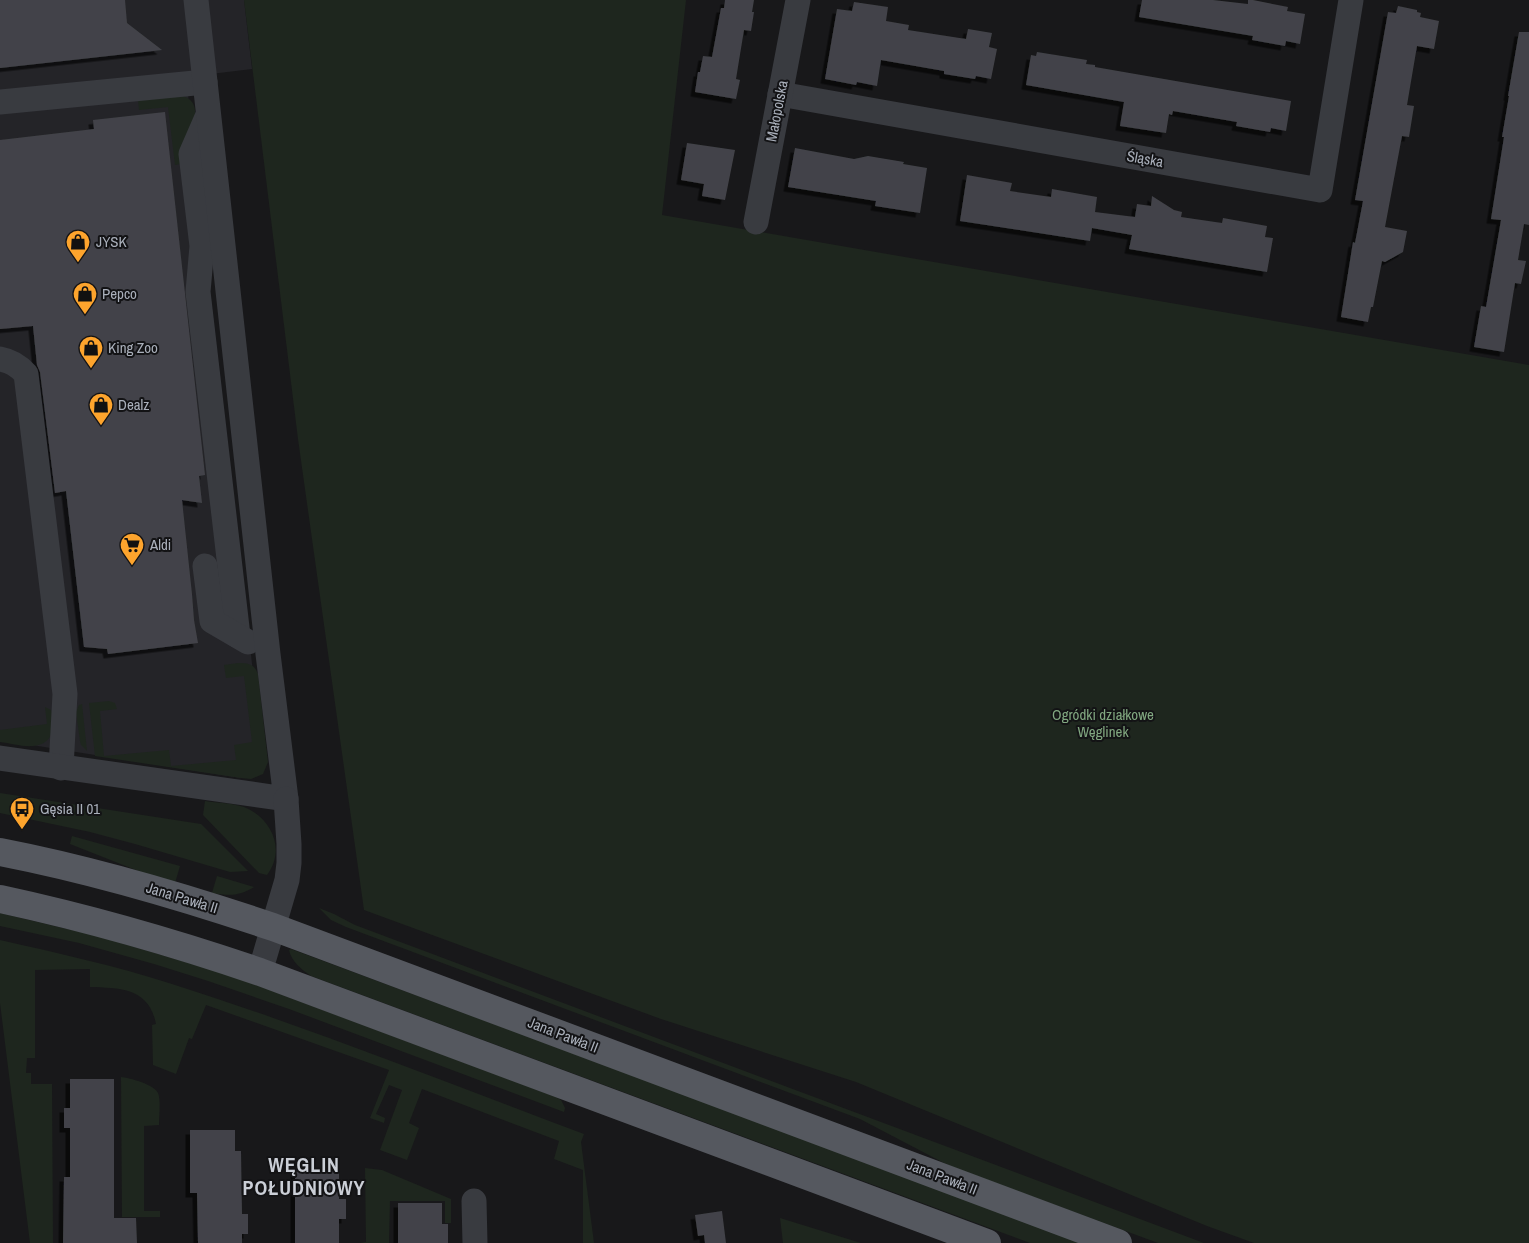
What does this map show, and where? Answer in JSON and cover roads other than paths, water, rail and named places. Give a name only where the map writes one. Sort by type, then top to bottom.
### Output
[{"type":"main road","name":"Jana Pawła II","points":[[0,852],[129,883],[203,904],[273,928],[1118,1243]]},
{"type":"main road","points":[[0,900],[110,926],[205,953],[260,972],[987,1243]]},
{"type":"street","points":[[196,0],[289,834],[287,880],[260,972]]},
{"type":"street","name":"Małopolska","points":[[756,222],[798,0]]},
{"type":"street","name":"Śląska","points":[[780,94],[1320,190],[1351,0]]},
{"type":"street","points":[[0,102],[205,82]]},
{"type":"street","points":[[198,292],[202,246],[191,154],[208,114]]},
{"type":"street","points":[[180,171],[189,250],[198,292],[238,636]]},
{"type":"street","points":[[0,359],[20,367],[26,374],[66,694],[61,768]]},
{"type":"street","points":[[205,566],[212,621],[268,654]]},
{"type":"street","points":[[0,758],[286,799]]},
{"type":"street","points":[[474,1201],[474,1243]]},
{"type":"place","name":"JYSK","points":[[78,263]]},
{"type":"place","name":"Pepco","points":[[85,315]]},
{"type":"place","name":"King Zoo","points":[[91,369]]},
{"type":"place","name":"Dealz","points":[[101,426]]},
{"type":"place","name":"Aldi","points":[[132,566]]},
{"type":"place","name":"Gęsia II 01","points":[[22,830]]},
{"type":"district","name":"WĘGLIN POŁUDNIOWY","points":[[304,1176]]},
{"type":"park label","name":"Ogródki działkowe Węglinek","points":[[1103,724]]}]
